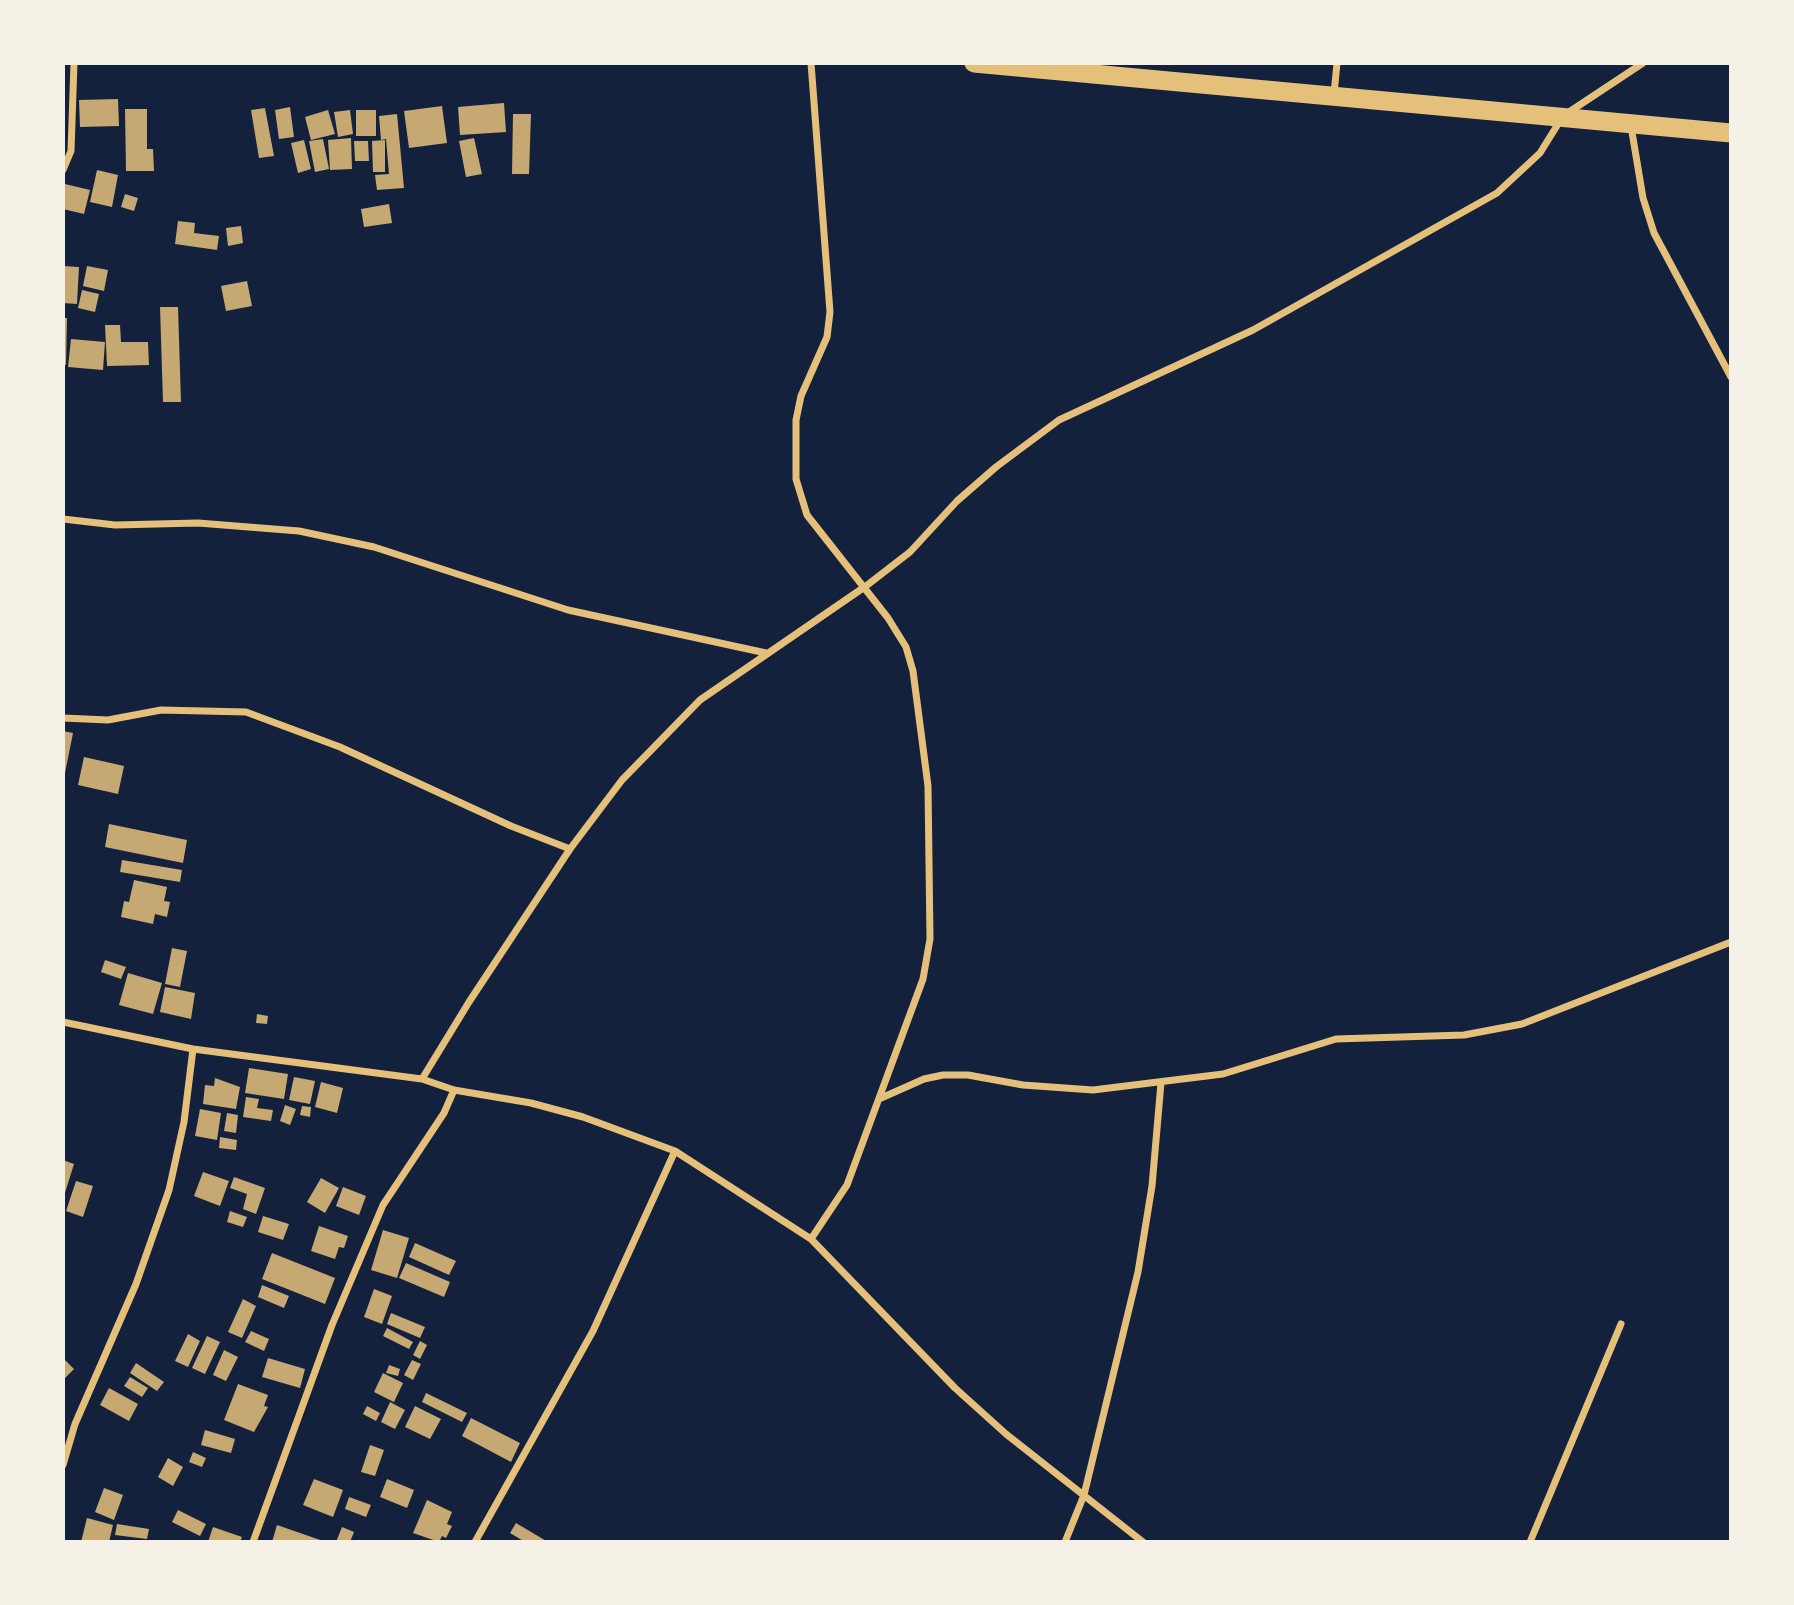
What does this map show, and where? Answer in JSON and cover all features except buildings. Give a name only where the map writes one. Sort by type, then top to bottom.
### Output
[{"type":"highway","points":[[974,63],[1630,121],[1731,133]]},
{"type":"street","points":[[63,170],[71,151],[74,63]]},
{"type":"street","points":[[811,63],[830,312],[827,337],[801,396],[796,420],[796,479],[807,515],[866,586],[906,647],[919,702],[928,786],[930,939],[923,979],[846,1185],[811,1239]]},
{"type":"street","points":[[1334,96],[1336,63]]},
{"type":"street","points":[[422,1079],[469,1002],[570,849],[622,780],[701,700],[866,586],[910,552],[957,501],[996,467],[1059,420],[1253,330],[1497,193],[1539,153],[1563,116],[1643,63]]},
{"type":"street","points":[[1630,121],[1640,185],[1654,233],[1731,377]]},
{"type":"street","points":[[63,519],[115,524],[198,523],[299,531],[374,547],[569,610],[766,653]]},
{"type":"street","points":[[63,718],[108,720],[161,710],[246,712],[340,747],[511,826],[570,849]]},
{"type":"street","points":[[879,1099],[924,1079],[943,1075],[968,1075],[1023,1085],[1093,1090],[1223,1074],[1336,1039],[1464,1035],[1522,1024],[1731,942]]},
{"type":"street","points":[[63,1023],[193,1049],[422,1079],[454,1090],[531,1103],[583,1117],[675,1151],[811,1239],[955,1388],[1143,1542]]},
{"type":"street","points":[[63,1465],[75,1424],[136,1284],[169,1190],[184,1122],[193,1049]]},
{"type":"street","points":[[1065,1542],[1084,1495],[1139,1272],[1152,1186],[1161,1083]]},
{"type":"street","points":[[253,1542],[332,1325],[383,1205],[444,1113],[454,1090]]},
{"type":"street","points":[[475,1542],[593,1331],[675,1151]]},
{"type":"street","points":[[1530,1542],[1621,1324]]}]
